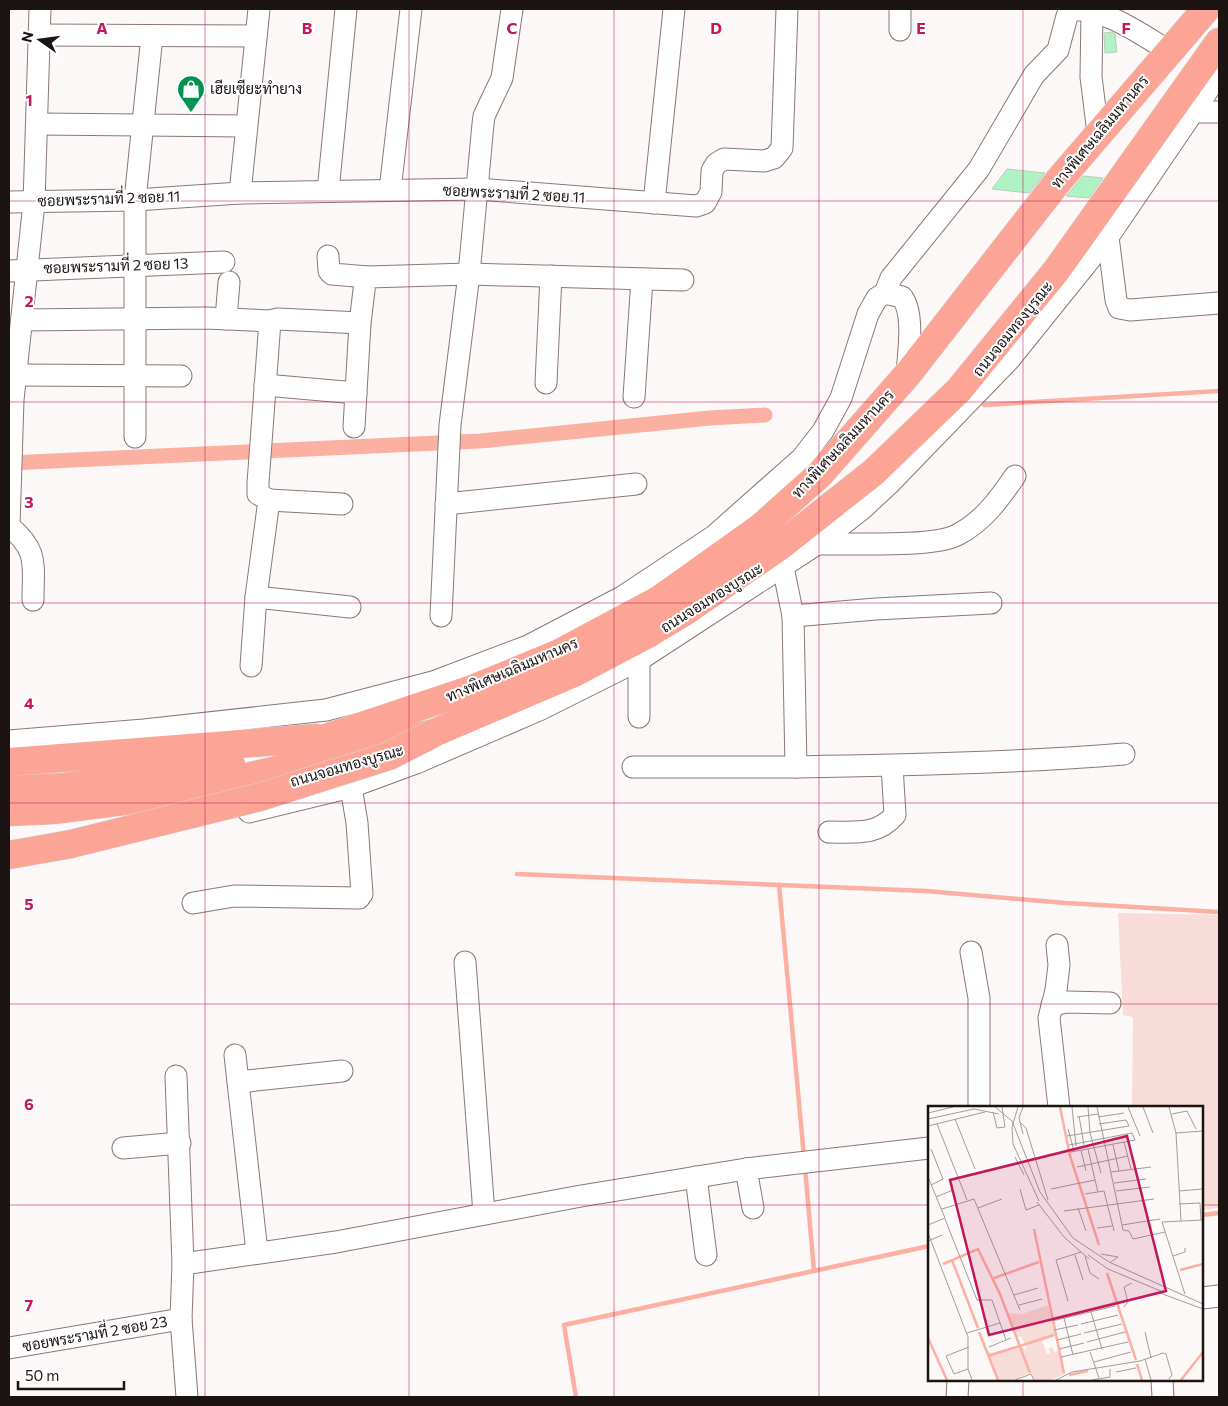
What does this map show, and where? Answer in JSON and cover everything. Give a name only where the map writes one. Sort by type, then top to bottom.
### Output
[{"type":"highway","name":"ทางพิเศษเฉลิมมหานคร","points":[[332,737],[472,689],[556,654],[660,599],[768,520],[820,474],[907,375],[1023,225],[1098,133],[1206,9]]},
{"type":"highway","name":"ทางพิเศษเฉลิมมหานคร","points":[[434,733],[572,674],[686,612],[779,547],[874,472],[959,390],[1056,271],[1219,42]]},
{"type":"highway","points":[[9,812],[54,810],[171,795],[434,733]]},
{"type":"highway","points":[[9,855],[72,844],[260,797],[389,756],[434,733]]},
{"type":"highway","points":[[9,762],[332,737]]},
{"type":"highway","points":[[9,790],[64,787],[256,762],[332,737]]},
{"type":"street","points":[[33,600],[32,554],[24,538],[9,526],[10,437],[11,400],[16,375],[14,342],[22,320],[18,271],[34,203],[40,9]]},
{"type":"street","points":[[240,192],[259,9]]},
{"type":"street","points":[[328,191],[346,9]]},
{"type":"street","points":[[390,190],[411,9]]},
{"type":"street","points":[[441,616],[450,425],[469,274],[484,116],[502,78],[512,9]]},
{"type":"street","points":[[654,203],[674,9]]},
{"type":"street","name":"ซอยพระรามที่ 2 ซอย 11","points":[[9,202],[135,200],[240,192],[477,189],[696,206],[705,203],[711,192],[712,171],[716,164],[724,159],[764,161],[774,158],[782,148],[787,9]]},
{"type":"street","points":[[900,9],[900,30]]},
{"type":"street","points":[[9,740],[144,730],[326,710],[433,682],[528,646],[622,597],[714,536],[802,458],[824,430],[841,398],[868,314],[877,298],[885,293],[891,278],[979,169],[1034,75],[1058,50],[1067,16],[1072,10],[1083,9],[1118,21],[1169,51]]},
{"type":"street","points":[[1092,12],[1091,77],[1098,133]]},
{"type":"street","points":[[40,35],[256,36]]},
{"type":"street","points":[[135,436],[135,200],[152,36]]},
{"type":"street","points":[[1060,43],[1091,40]]},
{"type":"street","name":"ถนนจอมทองบูรณะ","points":[[9,848],[233,798],[440,740],[497,717],[545,692],[600,667],[710,601],[781,554],[877,475],[954,402],[1022,321],[1077,248],[1219,50]]},
{"type":"street","name":"ถนนจอมทองบูรณะ","points":[[9,867],[101,848],[288,804],[351,787],[416,764],[539,710],[639,660],[783,567],[861,510],[930,444],[1009,360],[1108,237],[1219,74]]},
{"type":"street","points":[[1193,112],[1219,112]]},
{"type":"street","points":[[37,124],[246,126]]},
{"type":"street","points":[[1108,237],[1116,300],[1119,308],[1130,310],[1219,303]]},
{"type":"street","points":[[328,256],[329,271],[332,274],[368,277],[469,274],[683,280]]},
{"type":"street","name":"ซอยพระรามที่ 2 ซอย 13","points":[[18,271],[38,268],[135,266],[226,272],[226,319]]},
{"type":"street","points":[[546,383],[551,276]]},
{"type":"street","points":[[354,427],[360,323],[364,282],[368,277]]},
{"type":"street","points":[[634,398],[642,278]]},
{"type":"street","points":[[885,293],[902,297],[907,304],[907,375]]},
{"type":"street","points":[[22,320],[226,319],[270,321],[278,319],[360,323]]},
{"type":"street","points":[[270,321],[259,452],[258,494],[269,500],[342,504]]},
{"type":"street","points":[[16,375],[182,376]]},
{"type":"street","points":[[265,384],[356,393]]},
{"type":"street","points":[[817,544],[935,541],[957,535],[979,520],[999,501],[1015,476]]},
{"type":"street","points":[[446,504],[636,484]]},
{"type":"street","points":[[251,666],[256,597],[269,500]]},
{"type":"street","points":[[783,567],[793,616],[796,767]]},
{"type":"street","points":[[256,597],[350,607]]},
{"type":"street","points":[[793,616],[876,609],[991,603]]},
{"type":"street","points":[[639,660],[639,717]]},
{"type":"street","points":[[633,767],[892,766],[1012,760],[1033,761],[1124,754]]},
{"type":"street","points":[[829,832],[866,832],[878,830],[888,823],[895,815],[892,766]]},
{"type":"street","points":[[193,903],[234,896],[359,898],[362,894],[357,823],[351,787]]},
{"type":"street","points":[[1057,945],[1056,990],[1049,1018],[1059,1106]]},
{"type":"street","points":[[971,952],[979,998],[979,1106]]},
{"type":"street","points":[[465,962],[484,1214]]},
{"type":"street","points":[[1052,1005],[1067,1002],[1110,1003]]},
{"type":"street","points":[[235,1055],[256,1252]]},
{"type":"street","points":[[238,1082],[342,1070]]},
{"type":"street","points":[[176,1076],[180,1143],[183,1264],[181,1318],[187,1397]]},
{"type":"street","points":[[123,1148],[180,1143]]},
{"type":"street","points":[[183,1264],[336,1242],[586,1195],[746,1169],[928,1148]]},
{"type":"street","points":[[746,1169],[753,1208]]},
{"type":"street","points":[[696,1177],[706,1255]]},
{"type":"street","points":[[1203,1298],[1219,1296]]},
{"type":"street","name":"ซอยพระรามที่ 2 ซอย 23","points":[[9,1348],[181,1318]]},
{"type":"street","points":[[957,1397],[958,1381]]},
{"type":"street","points":[[1162,1381],[1162,1397]]},
{"type":"shaded area","points":[[1118,913],[1219,915],[1219,1208],[1203,1210],[1203,1106],[1132,1106],[1133,1017],[1123,1015]]},
{"type":"building","points":[[1112,32],[1115,34],[1117,52],[1105,53],[1104,33]]},
{"type":"building","points":[[1007,169],[1045,173],[1029,193],[992,189]]},
{"type":"building","points":[[1083,176],[1103,178],[1089,198],[1066,196]]},
{"type":"waterway","points":[[984,405],[1219,391]]},
{"type":"waterway","points":[[9,463],[480,441],[710,418],[765,415]]},
{"type":"waterway","points":[[517,874],[926,891],[1066,903],[1219,912]]},
{"type":"waterway","points":[[779,885],[804,1157]]},
{"type":"waterway","points":[[805,1168],[814,1271]]},
{"type":"waterway","points":[[1203,1215],[1219,1213]]},
{"type":"waterway","points":[[576,1397],[564,1325],[928,1246]]},
{"type":"place","name":"เฮียเซียะทำยาง","points":[[191,113]]}]
